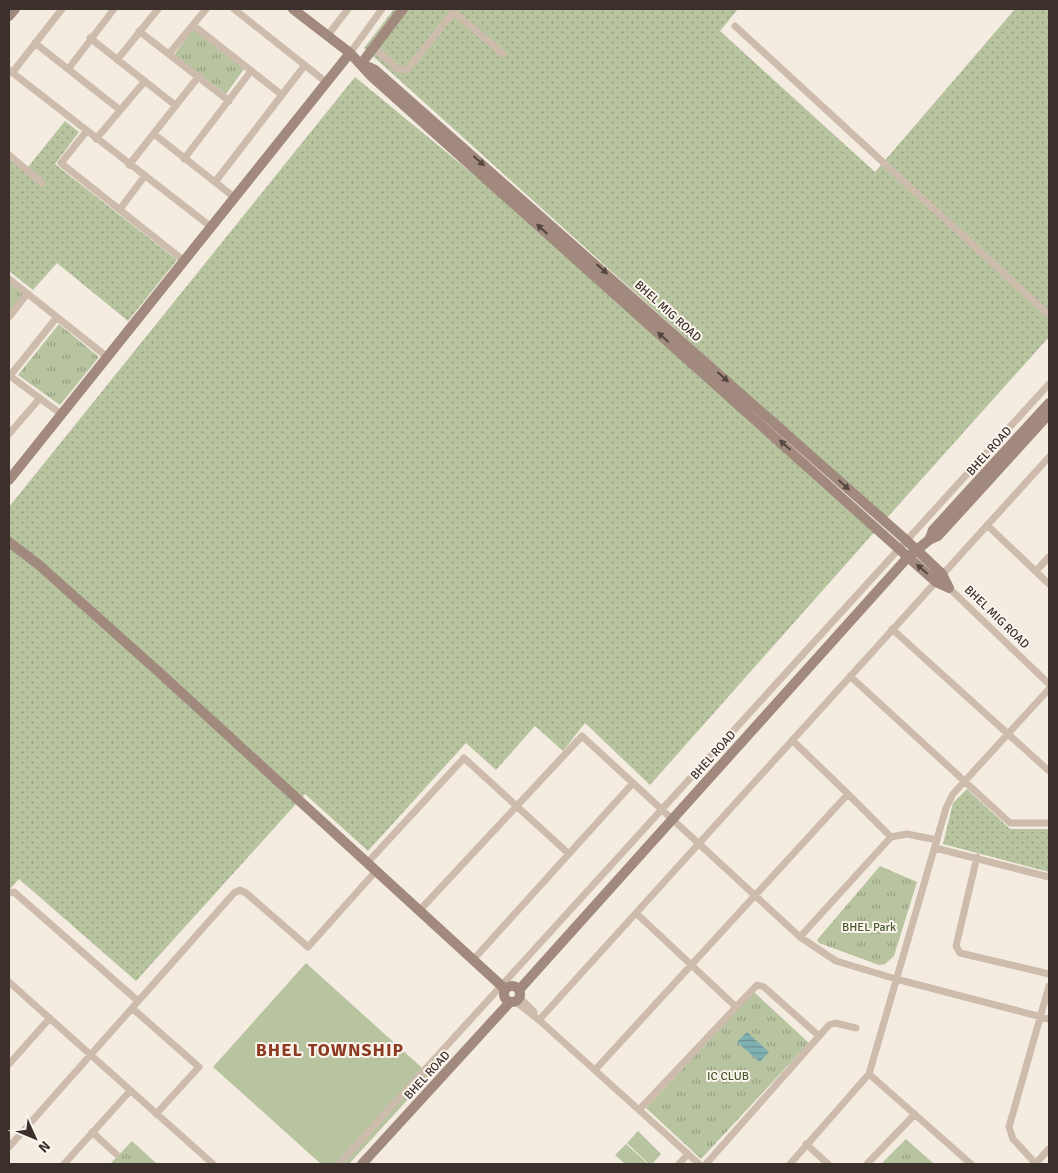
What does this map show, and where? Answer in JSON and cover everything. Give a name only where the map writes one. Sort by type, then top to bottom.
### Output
[{"type":"street","points":[[9,16],[15,9]]},
{"type":"street","points":[[62,9],[10,72],[210,226]]},
{"type":"street","points":[[68,68],[114,9]]},
{"type":"street","points":[[117,60],[158,9]]},
{"type":"street","points":[[169,54],[206,9]]},
{"type":"street","points":[[234,9],[326,82]]},
{"type":"street","points":[[328,35],[348,9]]},
{"type":"street","points":[[9,480],[350,52],[382,9]]},
{"type":"street","points":[[361,64],[404,9]]},
{"type":"street","name":"BHEL MIG ROAD","points":[[296,10],[350,52],[370,75],[421,121],[903,544],[916,550],[939,578],[1049,684]]},
{"type":"street","points":[[374,48],[398,69],[407,70],[455,10],[503,54]]},
{"type":"street","points":[[192,25],[282,95]]},
{"type":"street","points":[[735,26],[1049,316]]},
{"type":"street","points":[[140,31],[229,101]]},
{"type":"street","points":[[90,38],[176,105]]},
{"type":"street","points":[[35,43],[120,110]]},
{"type":"street","points":[[215,182],[305,66]]},
{"type":"street","points":[[184,158],[251,71]]},
{"type":"street","points":[[129,165],[199,76]]},
{"type":"street","points":[[96,139],[145,81]]},
{"type":"street","points":[[86,132],[61,162],[183,260]]},
{"type":"street","points":[[154,134],[234,197]]},
{"type":"street","points":[[9,155],[42,183]]},
{"type":"street","points":[[120,210],[144,177]]},
{"type":"street","points":[[9,279],[106,356]]},
{"type":"street","points":[[9,317],[28,294]]},
{"type":"street","points":[[57,317],[9,377],[61,414]]},
{"type":"street","points":[[339,1164],[503,987],[661,809],[1049,384]]},
{"type":"street","points":[[9,434],[40,398]]},
{"type":"street","name":"BHEL ROAD","points":[[929,540],[933,530],[1049,403]]},
{"type":"street","name":"BHEL ROAD","points":[[362,1164],[516,998],[672,819],[908,558],[929,540],[938,536],[1049,414]]},
{"type":"street","points":[[539,1020],[1049,457]]},
{"type":"street","points":[[987,525],[1049,584]]},
{"type":"street","points":[[9,542],[39,565],[160,672],[474,960],[503,987],[504,997],[516,998],[539,1017],[539,1020],[699,1164]]},
{"type":"street","name":"BHEL MIG ROAD","points":[[903,544],[908,558],[939,578]]},
{"type":"street","points":[[1036,571],[1049,557]]},
{"type":"street","points":[[892,629],[1049,771]]},
{"type":"street","points":[[850,676],[1010,823],[1049,822]]},
{"type":"street","points":[[790,1164],[869,1074],[946,808],[964,781],[1049,689]]},
{"type":"street","points":[[419,911],[582,736],[800,937],[836,960],[896,979],[1049,1019]]},
{"type":"street","points":[[792,740],[891,837]]},
{"type":"street","points":[[367,863],[464,758],[570,854]]},
{"type":"street","points":[[474,960],[633,783]]},
{"type":"street","points":[[595,1070],[848,794]]},
{"type":"street","points":[[800,937],[891,837],[907,834],[977,857],[1049,877]]},
{"type":"street","points":[[977,857],[956,946],[957,950],[960,953],[1049,974]]},
{"type":"street","points":[[9,1148],[234,893],[240,890],[246,893],[308,947],[376,871]]},
{"type":"street","points":[[9,893],[14,892],[138,1001]]},
{"type":"street","points":[[636,913],[735,1006]]},
{"type":"street","points":[[9,982],[213,1164]]},
{"type":"street","points":[[639,1110],[735,1006],[757,985],[764,987],[819,1036]]},
{"type":"street","points":[[1049,986],[1009,1128],[1013,1140],[1035,1164],[1049,1149]]},
{"type":"street","points":[[132,1008],[200,1067],[156,1114]]},
{"type":"street","points":[[9,1063],[50,1018]]},
{"type":"street","points":[[706,1164],[832,1023],[856,1028]]},
{"type":"street","points":[[869,1074],[971,1164]]},
{"type":"street","points":[[64,1164],[130,1091]]},
{"type":"street","points":[[867,1164],[915,1114]]},
{"type":"street","points":[[92,1132],[116,1154]]},
{"type":"street","points":[[806,1144],[828,1164]]},
{"type":"street","points":[[679,1164],[688,1154]]},
{"type":"green space","points":[[394,9],[738,9],[720,31],[875,172],[1015,9],[1049,9],[1049,337],[886,519],[364,48]]},
{"type":"green space","points":[[193,29],[244,69],[226,94],[174,55]]},
{"type":"green space","points":[[355,77],[552,239],[878,528],[650,785],[585,723],[563,751],[535,726],[496,770],[466,743],[368,851],[305,794],[136,981],[19,879],[9,890],[9,507]]},
{"type":"green space","points":[[65,121],[79,132],[55,164],[177,260],[128,321],[57,263],[33,290],[9,271],[9,153],[28,167]]},
{"type":"green space","points":[[9,281],[24,294],[9,312]]},
{"type":"green space","points":[[59,324],[99,357],[60,405],[18,375]]},
{"type":"green space","points":[[967,789],[1010,829],[1049,829],[1049,872],[943,844],[953,803]]},
{"type":"green space","name":"BHEL Park","points":[[880,866],[917,882],[894,956],[885,964],[879,965],[819,943],[817,940]]},
{"type":"green space","points":[[306,963],[430,1075],[349,1164],[321,1164],[213,1067]]},
{"type":"green space","name":"IC CLUB","points":[[754,992],[809,1043],[701,1159],[646,1108]]},
{"type":"green space","points":[[638,1131],[661,1154],[652,1164],[649,1164],[627,1143]]},
{"type":"green space","points":[[906,1139],[934,1164],[881,1164]]},
{"type":"green space","points":[[132,1141],[157,1164],[110,1164]]},
{"type":"green space","points":[[626,1144],[648,1164],[625,1164],[615,1155]]},
{"type":"water","points":[[747,1032],[769,1052],[760,1062],[737,1042]]},
{"type":"district","name":"BHEL TOWNSHIP","points":[[330,1050]]}]
